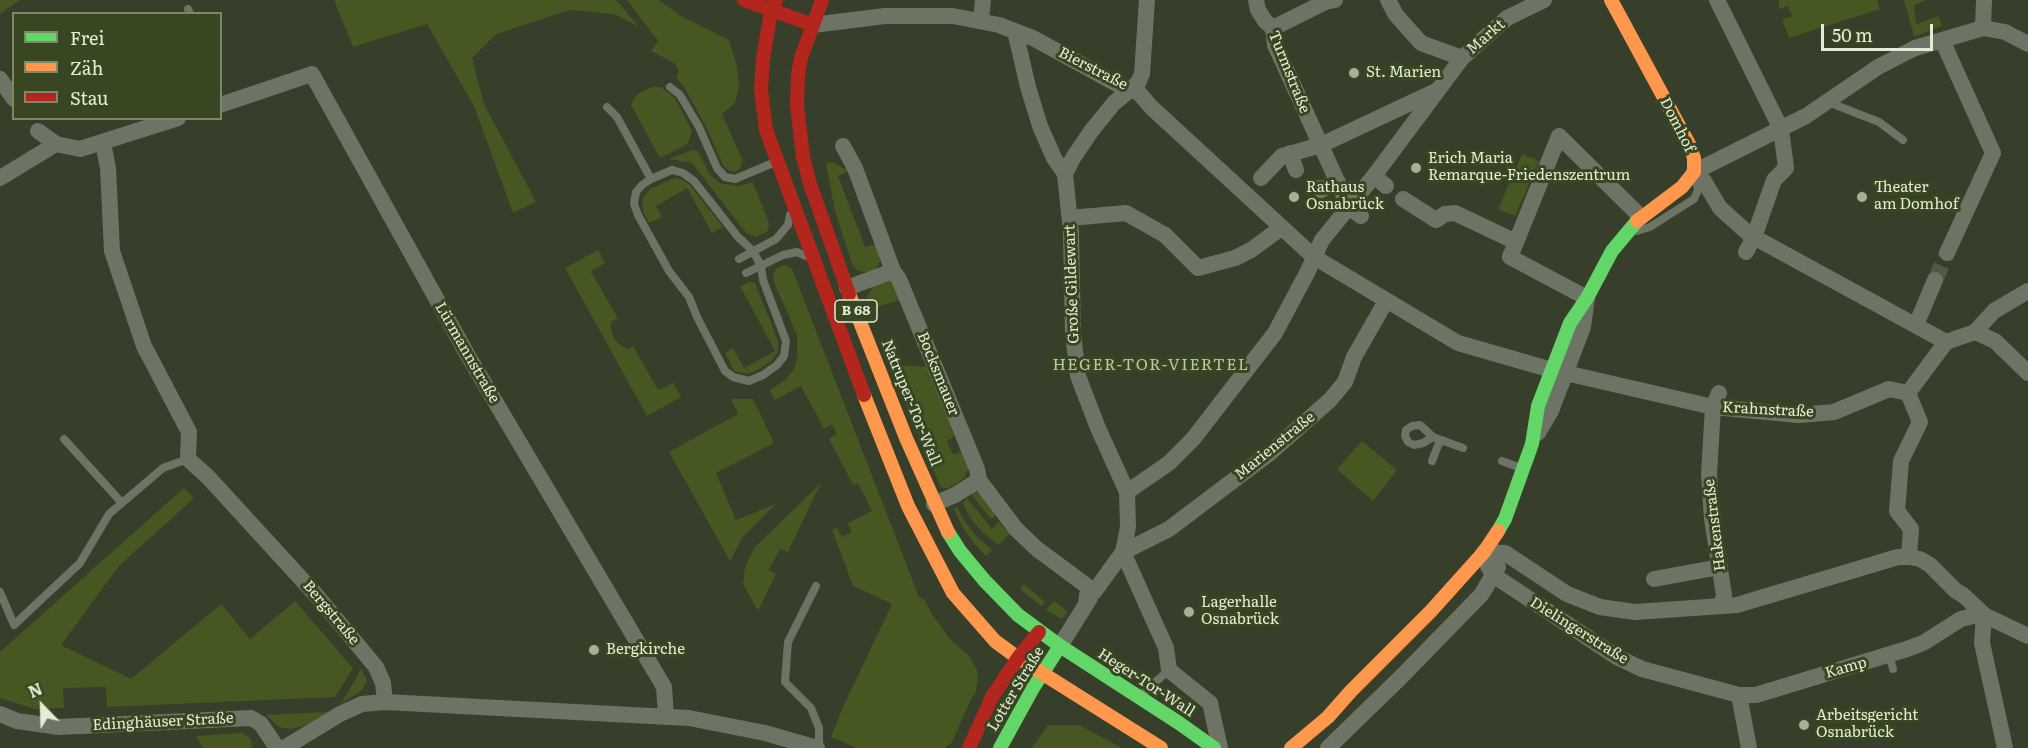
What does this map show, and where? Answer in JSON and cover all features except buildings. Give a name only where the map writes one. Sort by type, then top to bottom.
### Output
[{"type":"main road","points":[[744,0],[773,5],[813,25]]},
{"type":"main road","name":"B 68","points":[[813,25],[822,0]]},
{"type":"main road","name":"Domhof","points":[[1611,0],[1689,144],[1694,158],[1694,172]]},
{"type":"main road","name":"B 68","points":[[773,5],[763,59],[761,90],[766,130],[792,206],[870,412],[908,506],[939,568],[953,593],[995,641],[1018,658],[1161,748]]},
{"type":"main road","name":"Natruper-Tor-Wall","points":[[813,25],[801,58],[798,74],[799,130],[810,184],[847,288],[934,504],[960,551],[1018,615],[1060,646]]},
{"type":"main road","points":[[1587,298],[1612,251],[1625,234],[1641,218],[1682,187],[1694,172]]},
{"type":"main road","points":[[1291,748],[1328,717],[1431,611],[1483,553],[1502,525],[1532,444]]},
{"type":"main road","name":"Lotter Straße","points":[[969,748],[989,702],[1018,658],[1039,632]]},
{"type":"main road","name":"Lotter Straße","points":[[1000,748],[1042,673],[1060,646]]},
{"type":"main road","name":"Heger-Tor-Wall","points":[[1060,646],[1214,748]]},
{"type":"street","points":[[981,20],[983,0]]},
{"type":"street","points":[[1065,174],[1092,130],[1138,83],[1146,80],[1147,0]]},
{"type":"street","name":"Turmstraße","points":[[1256,0],[1258,10],[1273,28],[1275,45],[1321,145]]},
{"type":"street","points":[[1273,28],[1326,2],[1335,0]]},
{"type":"street","points":[[1388,0],[1396,15],[1421,43],[1462,58]]},
{"type":"street","name":"Markt","points":[[1126,492],[1169,463],[1193,439],[1275,333],[1322,240],[1355,211],[1380,181],[1462,58],[1507,18],[1544,0]]},
{"type":"street","points":[[1717,0],[1758,64],[1782,129],[1786,168],[1774,180],[1750,244]]},
{"type":"street","points":[[1983,28],[1984,0]]},
{"type":"street","name":"Bierstraße","points":[[813,25],[885,16],[953,16],[981,20],[1016,31],[1069,56],[1126,89],[1126,96],[1139,93],[1151,107],[1254,187],[1281,228],[1314,257]]},
{"type":"street","points":[[1694,172],[1782,129],[1828,102],[1878,67],[1915,48],[1983,28],[2005,33],[2028,44]]},
{"type":"street","name":"Große Gildewart","points":[[1016,31],[1028,87],[1040,126],[1054,158],[1065,174],[1070,218],[1072,334],[1078,376],[1126,492]]},
{"type":"street","points":[[1941,40],[1993,153],[1947,253]]},
{"type":"street","name":"Lürmannstraße","points":[[222,102],[312,74],[467,354],[664,687],[666,716]]},
{"type":"street","points":[[0,79],[12,96]]},
{"type":"street","points":[[1254,187],[1282,156],[1321,145],[1440,90]]},
{"type":"street","points":[[38,131],[56,144],[80,149],[172,120]]},
{"type":"street","points":[[1532,444],[1551,411],[1558,371],[1583,327],[1587,298],[1510,257],[1559,136],[1641,218]]},
{"type":"street","points":[[103,143],[108,168],[112,251],[144,346],[189,432],[188,459]]},
{"type":"street","points":[[0,178],[56,144]]},
{"type":"street","points":[[1321,145],[1338,182],[1355,211]]},
{"type":"street","name":"Bocksmauer","points":[[843,146],[855,168],[893,271],[899,279],[977,469],[979,480],[1016,529],[1089,597]]},
{"type":"street","points":[[1290,153],[1296,170]]},
{"type":"street","name":"Domhof","points":[[1694,172],[1704,181],[1720,208],[1750,244],[1946,342]]},
{"type":"street","points":[[1319,189],[1338,182]]},
{"type":"street","points":[[1403,199],[1436,220],[1444,214],[1455,213],[1516,242]]},
{"type":"street","points":[[1070,218],[1126,213],[1165,235],[1198,268],[1235,258],[1251,250],[1281,228]]},
{"type":"street","name":"Krahnstraße","points":[[1314,257],[1386,301],[1467,340],[1558,371],[1798,415],[1834,412],[1889,389],[1908,393]]},
{"type":"street","points":[[847,288],[893,271]]},
{"type":"street","points":[[1916,325],[1935,280]]},
{"type":"street","points":[[1909,557],[1911,529],[1898,512],[1901,461],[1920,422],[1908,393],[1946,342],[1975,332],[1994,311],[2028,291]]},
{"type":"street","name":"Marienstraße","points":[[1123,552],[1169,529],[1271,452],[1330,400],[1344,382],[1354,357],[1386,301]]},
{"type":"street","points":[[1975,332],[1995,341],[2028,372]]},
{"type":"street","name":"Hakenstraße","points":[[1716,400],[1708,474],[1712,519],[1724,595],[1729,605]]},
{"type":"street","name":"Bergstraße","points":[[188,459],[208,477],[317,596],[376,667],[383,683],[385,702]]},
{"type":"street","points":[[934,504],[955,495],[979,480]]},
{"type":"street","points":[[1060,646],[1089,597],[1123,552],[1128,527],[1126,492]]},
{"type":"street","points":[[1328,748],[1471,604],[1493,575],[1505,553],[1502,525]]},
{"type":"street","points":[[1123,552],[1166,648],[1169,670],[1210,703],[1220,748]]},
{"type":"street","points":[[1483,553],[1505,553]]},
{"type":"street","name":"Dielingerstraße","points":[[1483,553],[1493,575],[1617,657],[1663,675],[1742,690]]},
{"type":"street","name":"Dielingerstraße","points":[[1505,553],[1567,594],[1600,607],[1635,612],[1729,605]]},
{"type":"street","points":[[1729,605],[1898,557],[1909,557],[1930,565],[1984,615],[2028,648]]},
{"type":"street","points":[[1654,579],[1720,567]]},
{"type":"street","points":[[1948,626],[1956,591]]},
{"type":"street","points":[[1984,615],[2028,636]]},
{"type":"street","points":[[1984,615],[1982,643],[2005,748]]},
{"type":"street","name":"Kamp","points":[[1742,690],[1756,694],[1891,662],[1961,619],[1984,615]]},
{"type":"street","points":[[1742,690],[1749,748]]},
{"type":"street","points":[[284,748],[340,714],[362,704],[385,702],[688,718],[765,733],[818,748]]},
{"type":"street","name":"Edinghäuser Straße","points":[[0,714],[17,721],[59,727],[251,718],[261,724],[277,748]]},
{"type":"lane","points":[[670,87],[680,95],[699,127],[717,168],[725,177],[735,179],[777,162]]},
{"type":"lane","points":[[1828,102],[1879,122],[1903,140]]},
{"type":"lane","points":[[607,107],[617,117],[651,179]]},
{"type":"lane","points":[[672,170],[684,172],[694,181],[738,237],[753,251],[761,266],[763,279],[786,341],[784,356],[777,365],[749,381],[733,377],[725,371],[689,297],[669,271],[638,215],[634,204],[636,192],[642,184],[672,170]]},
{"type":"lane","points":[[1625,234],[1650,227],[1694,200],[1698,190],[1694,172]]},
{"type":"lane","points":[[739,259],[776,239],[788,225],[792,206]]},
{"type":"lane","points":[[746,273],[783,255],[797,252],[812,258]]},
{"type":"lane","points":[[1432,437],[1463,448]]},
{"type":"lane","points":[[64,439],[122,503]]},
{"type":"lane","points":[[1432,461],[1440,443],[1444,441]]},
{"type":"lane","points":[[0,592],[14,625],[80,564],[110,514],[163,468],[188,459]]},
{"type":"lane","points":[[1502,461],[1523,469]]},
{"type":"lane","points":[[816,586],[788,642],[785,682],[811,708],[819,728],[818,748]]},
{"type":"lane","points":[[1729,605],[1756,608]]},
{"type":"lane","points":[[1139,697],[1169,670]]},
{"type":"green space","points":[[0,0],[20,0],[0,14]]},
{"type":"green space","points":[[334,0],[616,0],[639,27],[614,14],[570,10],[496,34],[472,58],[484,104],[536,202],[513,213],[474,106],[427,24],[353,47]]},
{"type":"green space","points":[[627,0],[659,0],[679,15],[729,40],[737,67],[739,86],[735,103],[722,114],[742,159],[741,168],[735,172],[724,167],[705,125],[676,77],[679,71],[674,63],[651,51],[658,41]]},
{"type":"green space","points":[[1779,0],[1877,0],[1880,9],[1789,38],[1782,20],[1792,16],[1788,6],[1779,9]]},
{"type":"green space","points":[[1904,0],[1927,0],[1914,5],[1916,24],[1939,16],[1942,26],[1914,37]]},
{"type":"green space","points":[[652,87],[661,87],[675,98],[692,131],[688,144],[660,158],[631,105],[635,97]]},
{"type":"green space","points":[[692,150],[698,151],[710,175],[720,183],[737,186],[753,182],[769,223],[768,231],[756,237],[746,233],[692,163],[669,159]]},
{"type":"green space","points":[[1522,154],[1539,161],[1515,216],[1498,209]]},
{"type":"green space","points":[[832,162],[849,171],[838,176],[865,247],[876,244],[880,255],[880,262],[876,269],[870,272],[856,269],[852,264],[835,211],[826,164]]},
{"type":"green space","points":[[674,178],[689,184],[723,227],[712,233],[687,188],[656,206],[662,217],[649,223],[643,211],[642,199],[650,189]]},
{"type":"green space","points":[[598,250],[605,263],[591,272],[618,318],[611,322],[614,338],[627,349],[633,346],[658,390],[673,383],[681,397],[647,416],[565,268]]},
{"type":"green space","points":[[784,265],[792,269],[919,597],[925,600],[931,613],[950,639],[969,656],[978,672],[976,692],[952,742],[945,748],[857,748],[831,737],[892,604],[853,586],[832,530],[837,528],[842,537],[852,532],[848,523],[872,511],[858,483],[853,485],[829,439],[837,434],[832,424],[824,429],[801,386],[775,400],[770,390],[785,380],[794,369],[797,357],[797,335],[773,280],[776,269]]},
{"type":"green space","points":[[891,278],[903,299],[870,309],[867,296],[873,287],[884,279]]},
{"type":"green space","points":[[750,282],[755,283],[778,341],[778,352],[760,369],[747,374],[734,371],[725,353],[733,348],[744,368],[775,351],[740,286]]},
{"type":"green space","points":[[895,365],[930,367],[954,436],[947,442],[953,454],[965,451],[969,468],[965,477],[948,488],[941,488],[891,367]]},
{"type":"green space","points":[[731,399],[753,399],[774,443],[716,473],[736,520],[776,504],[742,538],[730,561],[669,452],[738,414]]},
{"type":"green space","points":[[1362,441],[1397,470],[1373,501],[1337,469]]},
{"type":"green space","points":[[821,483],[788,552],[780,549],[769,570],[776,574],[758,611],[743,584],[745,567],[754,548]]},
{"type":"green space","points":[[184,488],[194,498],[119,566],[61,645],[131,679],[221,604],[250,639],[295,601],[353,668],[335,697],[107,707],[106,687],[63,688],[64,708],[35,709],[0,698],[0,652]]},
{"type":"green space","points":[[975,491],[979,492],[999,513],[991,519],[971,494]]},
{"type":"green space","points":[[967,498],[992,529],[999,522],[1010,534],[998,545],[970,518],[963,503]]},
{"type":"green space","points":[[957,507],[964,521],[977,537],[992,550],[986,556],[971,540],[961,524],[954,509]]},
{"type":"green space","points":[[1024,584],[1045,602],[1041,606],[1020,589]]},
{"type":"green space","points":[[1054,601],[1068,612],[1062,619],[1046,610]]},
{"type":"green space","points":[[361,669],[367,681],[362,690],[341,704]]},
{"type":"green space","points":[[328,712],[304,726],[291,729],[279,727],[266,715]]},
{"type":"green space","points":[[1048,725],[1079,725],[1122,748],[1032,748]]},
{"type":"green space","points":[[242,733],[250,738],[251,748],[203,748],[196,736]]},
{"type":"tunnel","points":[[1935,280],[1947,253]]},
{"type":"traffic: fast","points":[[1498,531],[1505,519],[1532,444],[1538,406],[1570,323],[1587,298],[1612,251],[1637,221]]},
{"type":"traffic: fast","points":[[948,532],[984,580],[1018,615],[1060,646],[1214,748]]},
{"type":"traffic: fast","points":[[1000,748],[1033,688],[1060,646]]},
{"type":"traffic: slow","points":[[1611,0],[1689,144],[1694,158],[1694,172],[1682,187],[1637,221]]},
{"type":"traffic: slow","points":[[849,294],[906,438],[948,532]]},
{"type":"traffic: slow","points":[[864,395],[908,506],[953,593],[995,641],[1018,658],[1161,748]]},
{"type":"traffic: slow","points":[[1291,748],[1328,717],[1431,611],[1484,552],[1498,531]]},
{"type":"traffic: jam","points":[[744,0],[813,25]]},
{"type":"traffic: jam","points":[[776,0],[771,11],[763,59],[761,90],[766,130],[864,395]]},
{"type":"traffic: jam","points":[[822,0],[801,58],[797,105],[803,157],[810,184],[849,294]]},
{"type":"traffic: jam","points":[[969,748],[992,697],[1039,632]]},
{"type":"place","name":"St. Marien","points":[[1354,73]]},
{"type":"place","name":"Erich Maria Remarque-Friedenszentrum","points":[[1416,168]]},
{"type":"place","name":"Rathaus Osnabrück","points":[[1294,197]]},
{"type":"place","name":"Theater am Domhof","points":[[1862,197]]},
{"type":"place","name":"Lagerhalle Osnabrück","points":[[1189,612]]},
{"type":"place","name":"Bergkirche","points":[[594,650]]},
{"type":"place","name":"Arbeitsgericht Osnabrück","points":[[1804,725]]},
{"type":"district","name":"HEGER-TOR-VIERTEL","points":[[1151,365]]}]
